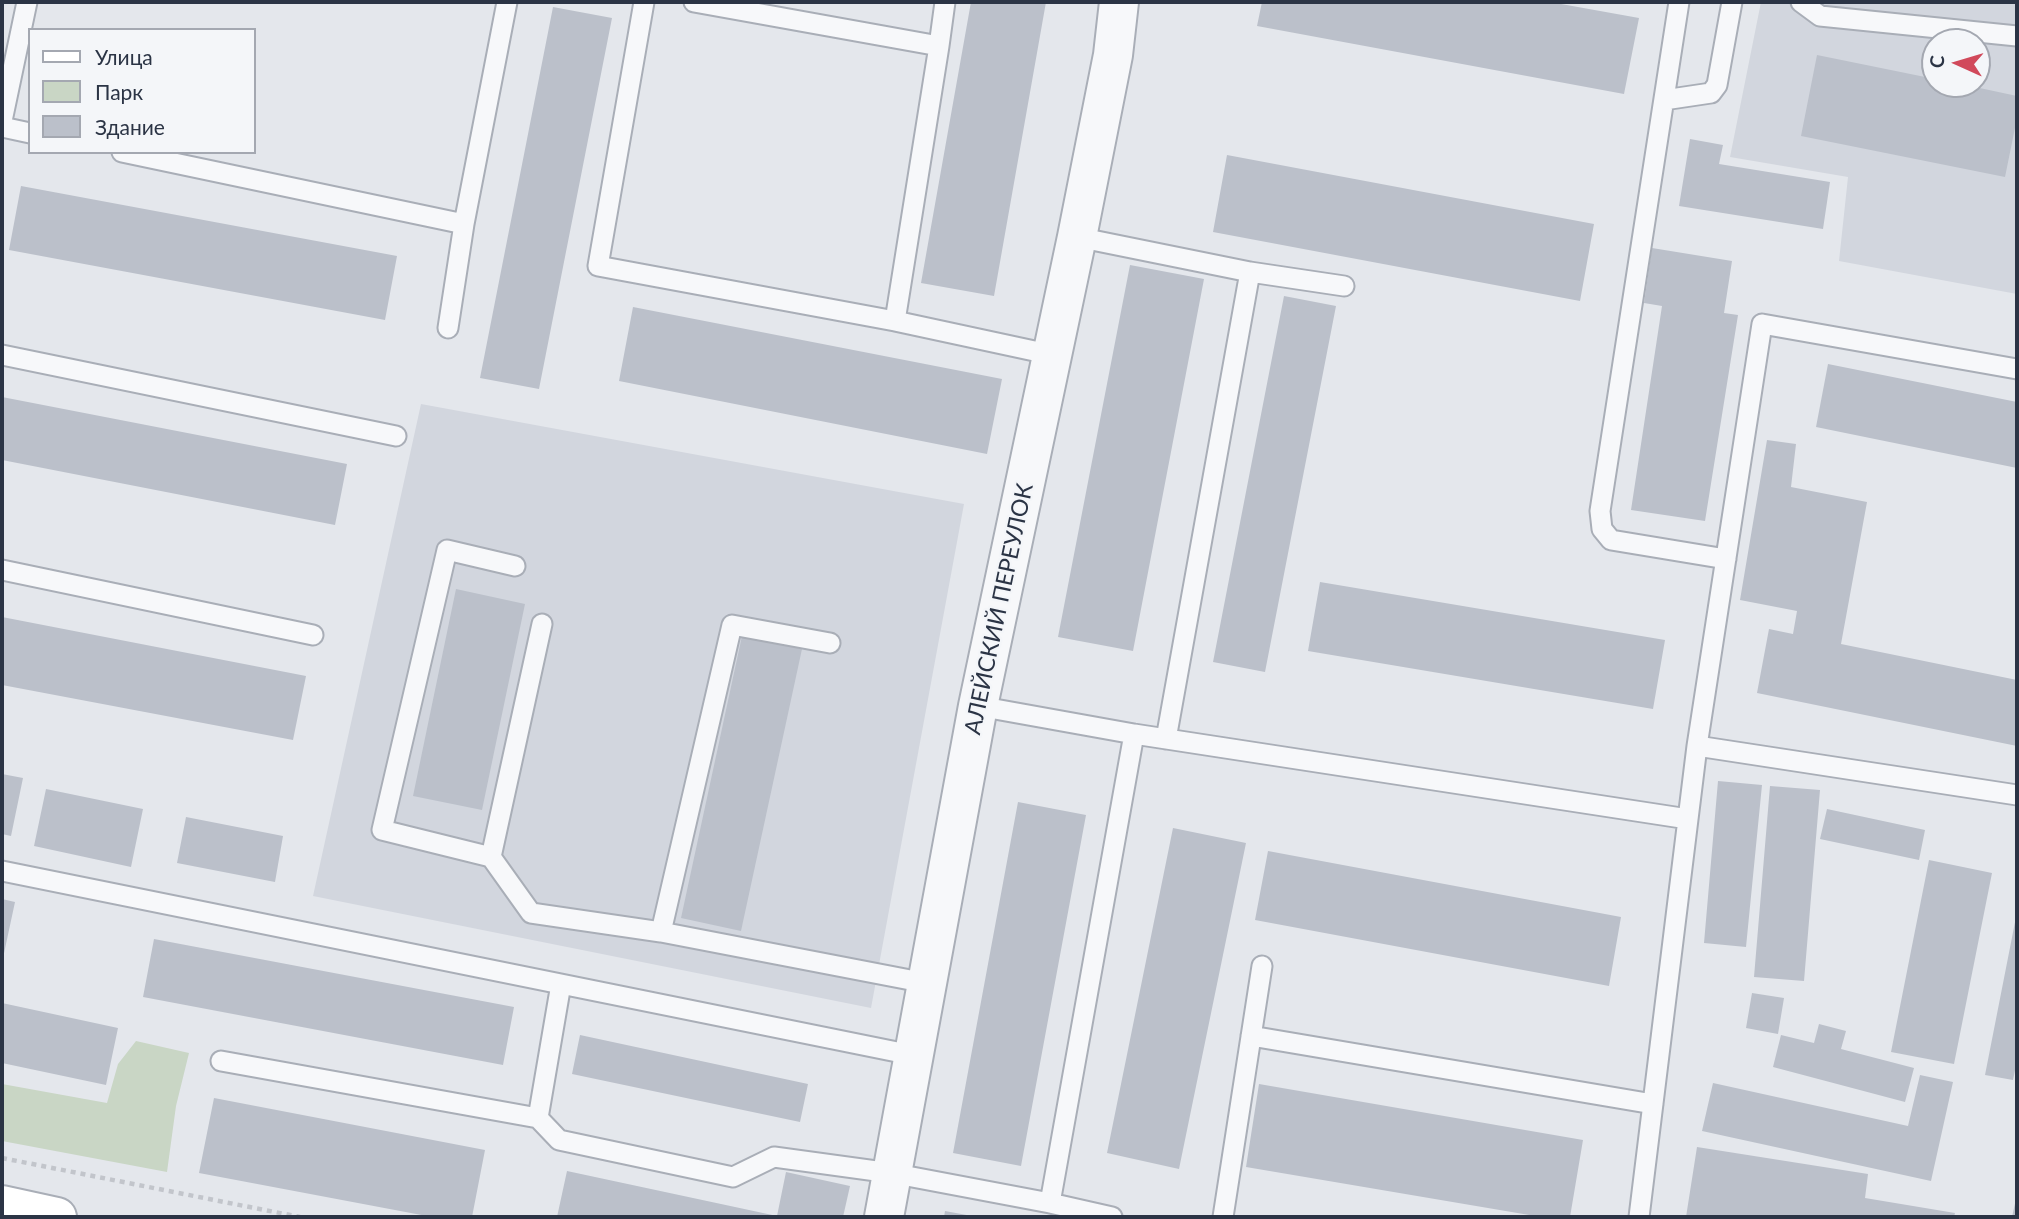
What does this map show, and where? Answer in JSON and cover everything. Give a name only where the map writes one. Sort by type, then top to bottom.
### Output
[{"type":"main road","points":[[2,1205],[57,1217]]},
{"type":"street","name":"АЛЕЙСКИЙ ПЕРЕУЛОК","points":[[884,1217],[978,706],[1077,237],[1113,55],[1119,2]]},
{"type":"lane","points":[[2,121],[27,2]]},
{"type":"lane","points":[[448,328],[464,224],[506,2]]},
{"type":"lane","points":[[644,2],[598,266],[895,321],[1053,355]]},
{"type":"lane","points":[[694,2],[939,46]]},
{"type":"lane","points":[[895,321],[945,2]]},
{"type":"lane","points":[[1679,2],[1600,511],[1602,529],[1611,540],[1726,559]]},
{"type":"lane","points":[[1664,100],[1711,93],[1717,85],[1732,2]]},
{"type":"lane","points":[[1801,2],[1820,16],[2017,36]]},
{"type":"lane","points":[[2,127],[28,133]]},
{"type":"lane","points":[[132,154],[464,224]]},
{"type":"lane","points":[[1077,237],[1250,272],[1345,286]]},
{"type":"lane","points":[[1166,739],[1250,272]]},
{"type":"lane","points":[[1639,1217],[1697,746],[1762,324],[2017,369]]},
{"type":"lane","points":[[2,355],[396,436]]},
{"type":"lane","points":[[515,566],[447,550],[382,830],[491,857],[531,913],[662,932],[926,983]]},
{"type":"lane","points":[[2,570],[313,635]]},
{"type":"lane","points":[[491,857],[542,624]]},
{"type":"lane","points":[[662,932],[732,625],[830,643]]},
{"type":"lane","points":[[978,706],[1134,734],[1688,819]]},
{"type":"lane","points":[[1050,1202],[1134,734]]},
{"type":"lane","points":[[1697,746],[2017,795]]},
{"type":"lane","points":[[2,871],[912,1055]]},
{"type":"lane","points":[[1223,1217],[1262,966]]},
{"type":"lane","points":[[538,1118],[561,984]]},
{"type":"lane","points":[[1251,1036],[1653,1104]]},
{"type":"lane","points":[[221,1062],[538,1118],[558,1140],[733,1177],[774,1157],[891,1173],[1050,1202],[1112,1217]]},
{"type":"path","points":[[2,1158],[300,1217]]},
{"type":"shaded area","points":[[1761,2],[2017,2],[2017,294],[1839,261],[1848,177],[1730,157]]},
{"type":"shaded area","points":[[421,404],[964,504],[871,1008],[313,896]]},
{"type":"green space","points":[[136,1041],[189,1053],[176,1106],[167,1172],[2,1141],[2,1084],[107,1103],[118,1064]]},
{"type":"building","points":[[971,2],[1046,2],[994,296],[921,283]]},
{"type":"building","points":[[1262,2],[1550,2],[1639,18],[1624,94],[1257,26]]},
{"type":"building","points":[[553,7],[612,18],[539,389],[480,378]]},
{"type":"building","points":[[1817,55],[1921,76],[1921,98],[1991,98],[1991,90],[2017,96],[2017,118],[2005,177],[1801,136]]},
{"type":"building","points":[[1690,139],[1723,145],[1719,164],[1830,182],[1823,229],[1679,206]]},
{"type":"building","points":[[1227,155],[1594,224],[1580,301],[1213,232]]},
{"type":"building","points":[[21,186],[397,256],[385,320],[9,250]]},
{"type":"building","points":[[1652,248],[1732,261],[1724,313],[1738,315],[1705,521],[1631,510],[1662,306],[1644,303]]},
{"type":"building","points":[[1130,265],[1204,279],[1133,651],[1058,637]]},
{"type":"building","points":[[1284,296],[1336,306],[1265,672],[1213,662]]},
{"type":"building","points":[[633,307],[1002,379],[987,454],[619,381]]},
{"type":"building","points":[[1828,364],[2017,402],[2017,468],[1816,427]]},
{"type":"building","points":[[2,397],[347,464],[335,525],[2,460]]},
{"type":"building","points":[[1767,440],[1796,444],[1791,487],[1867,502],[1841,644],[2017,680],[2017,746],[1757,693],[1769,629],[1793,634],[1797,611],[1740,600]]},
{"type":"building","points":[[1320,582],[1665,640],[1653,709],[1308,651]]},
{"type":"building","points":[[456,589],[525,604],[482,810],[413,796]]},
{"type":"building","points":[[2,617],[306,676],[293,740],[2,685]]},
{"type":"building","points":[[742,636],[802,649],[741,931],[681,918]]},
{"type":"building","points":[[2,774],[23,778],[11,836],[2,834]]},
{"type":"building","points":[[1718,781],[1762,785],[1746,947],[1704,943]]},
{"type":"building","points":[[1770,786],[1820,790],[1804,981],[1754,977]]},
{"type":"building","points":[[46,789],[143,809],[131,867],[34,846]]},
{"type":"building","points":[[1018,802],[1086,815],[1021,1166],[953,1153]]},
{"type":"building","points":[[1827,809],[1925,830],[1919,860],[1820,839]]},
{"type":"building","points":[[186,817],[283,836],[275,882],[177,863]]},
{"type":"building","points":[[1173,828],[1246,843],[1179,1169],[1107,1153]]},
{"type":"building","points":[[1268,851],[1621,917],[1609,986],[1255,920]]},
{"type":"building","points":[[1929,860],[1992,873],[1954,1064],[1891,1052]]},
{"type":"building","points":[[2,899],[15,902],[3,958],[2,958]]},
{"type":"building","points":[[2016,917],[2017,1061],[2013,1080],[1985,1075]]},
{"type":"building","points":[[154,939],[514,1007],[503,1065],[143,997]]},
{"type":"building","points":[[1752,993],[1784,998],[1778,1034],[1746,1028]]},
{"type":"building","points":[[2,1003],[118,1028],[106,1085],[2,1063]]},
{"type":"building","points":[[1819,1024],[1846,1031],[1841,1049],[1914,1068],[1905,1102],[1773,1067],[1781,1035],[1814,1043]]},
{"type":"building","points":[[580,1035],[808,1084],[800,1122],[572,1074]]},
{"type":"building","points":[[1920,1075],[1953,1082],[1931,1181],[1702,1131],[1713,1083],[1908,1126]]},
{"type":"building","points":[[1259,1084],[1583,1140],[1570,1217],[1541,1217],[1246,1167]]},
{"type":"building","points":[[214,1098],[485,1150],[472,1217],[432,1217],[199,1173]]},
{"type":"building","points":[[1697,1147],[1868,1174],[1865,1198],[1955,1213],[1954,1217],[1686,1217]]},
{"type":"building","points":[[567,1171],[777,1216],[786,1172],[850,1186],[843,1217],[557,1217]]},
{"type":"building","points":[[2016,1199],[2017,1217],[2012,1217]]},
{"type":"building","points":[[945,1211],[972,1216],[972,1217],[944,1217]]}]
